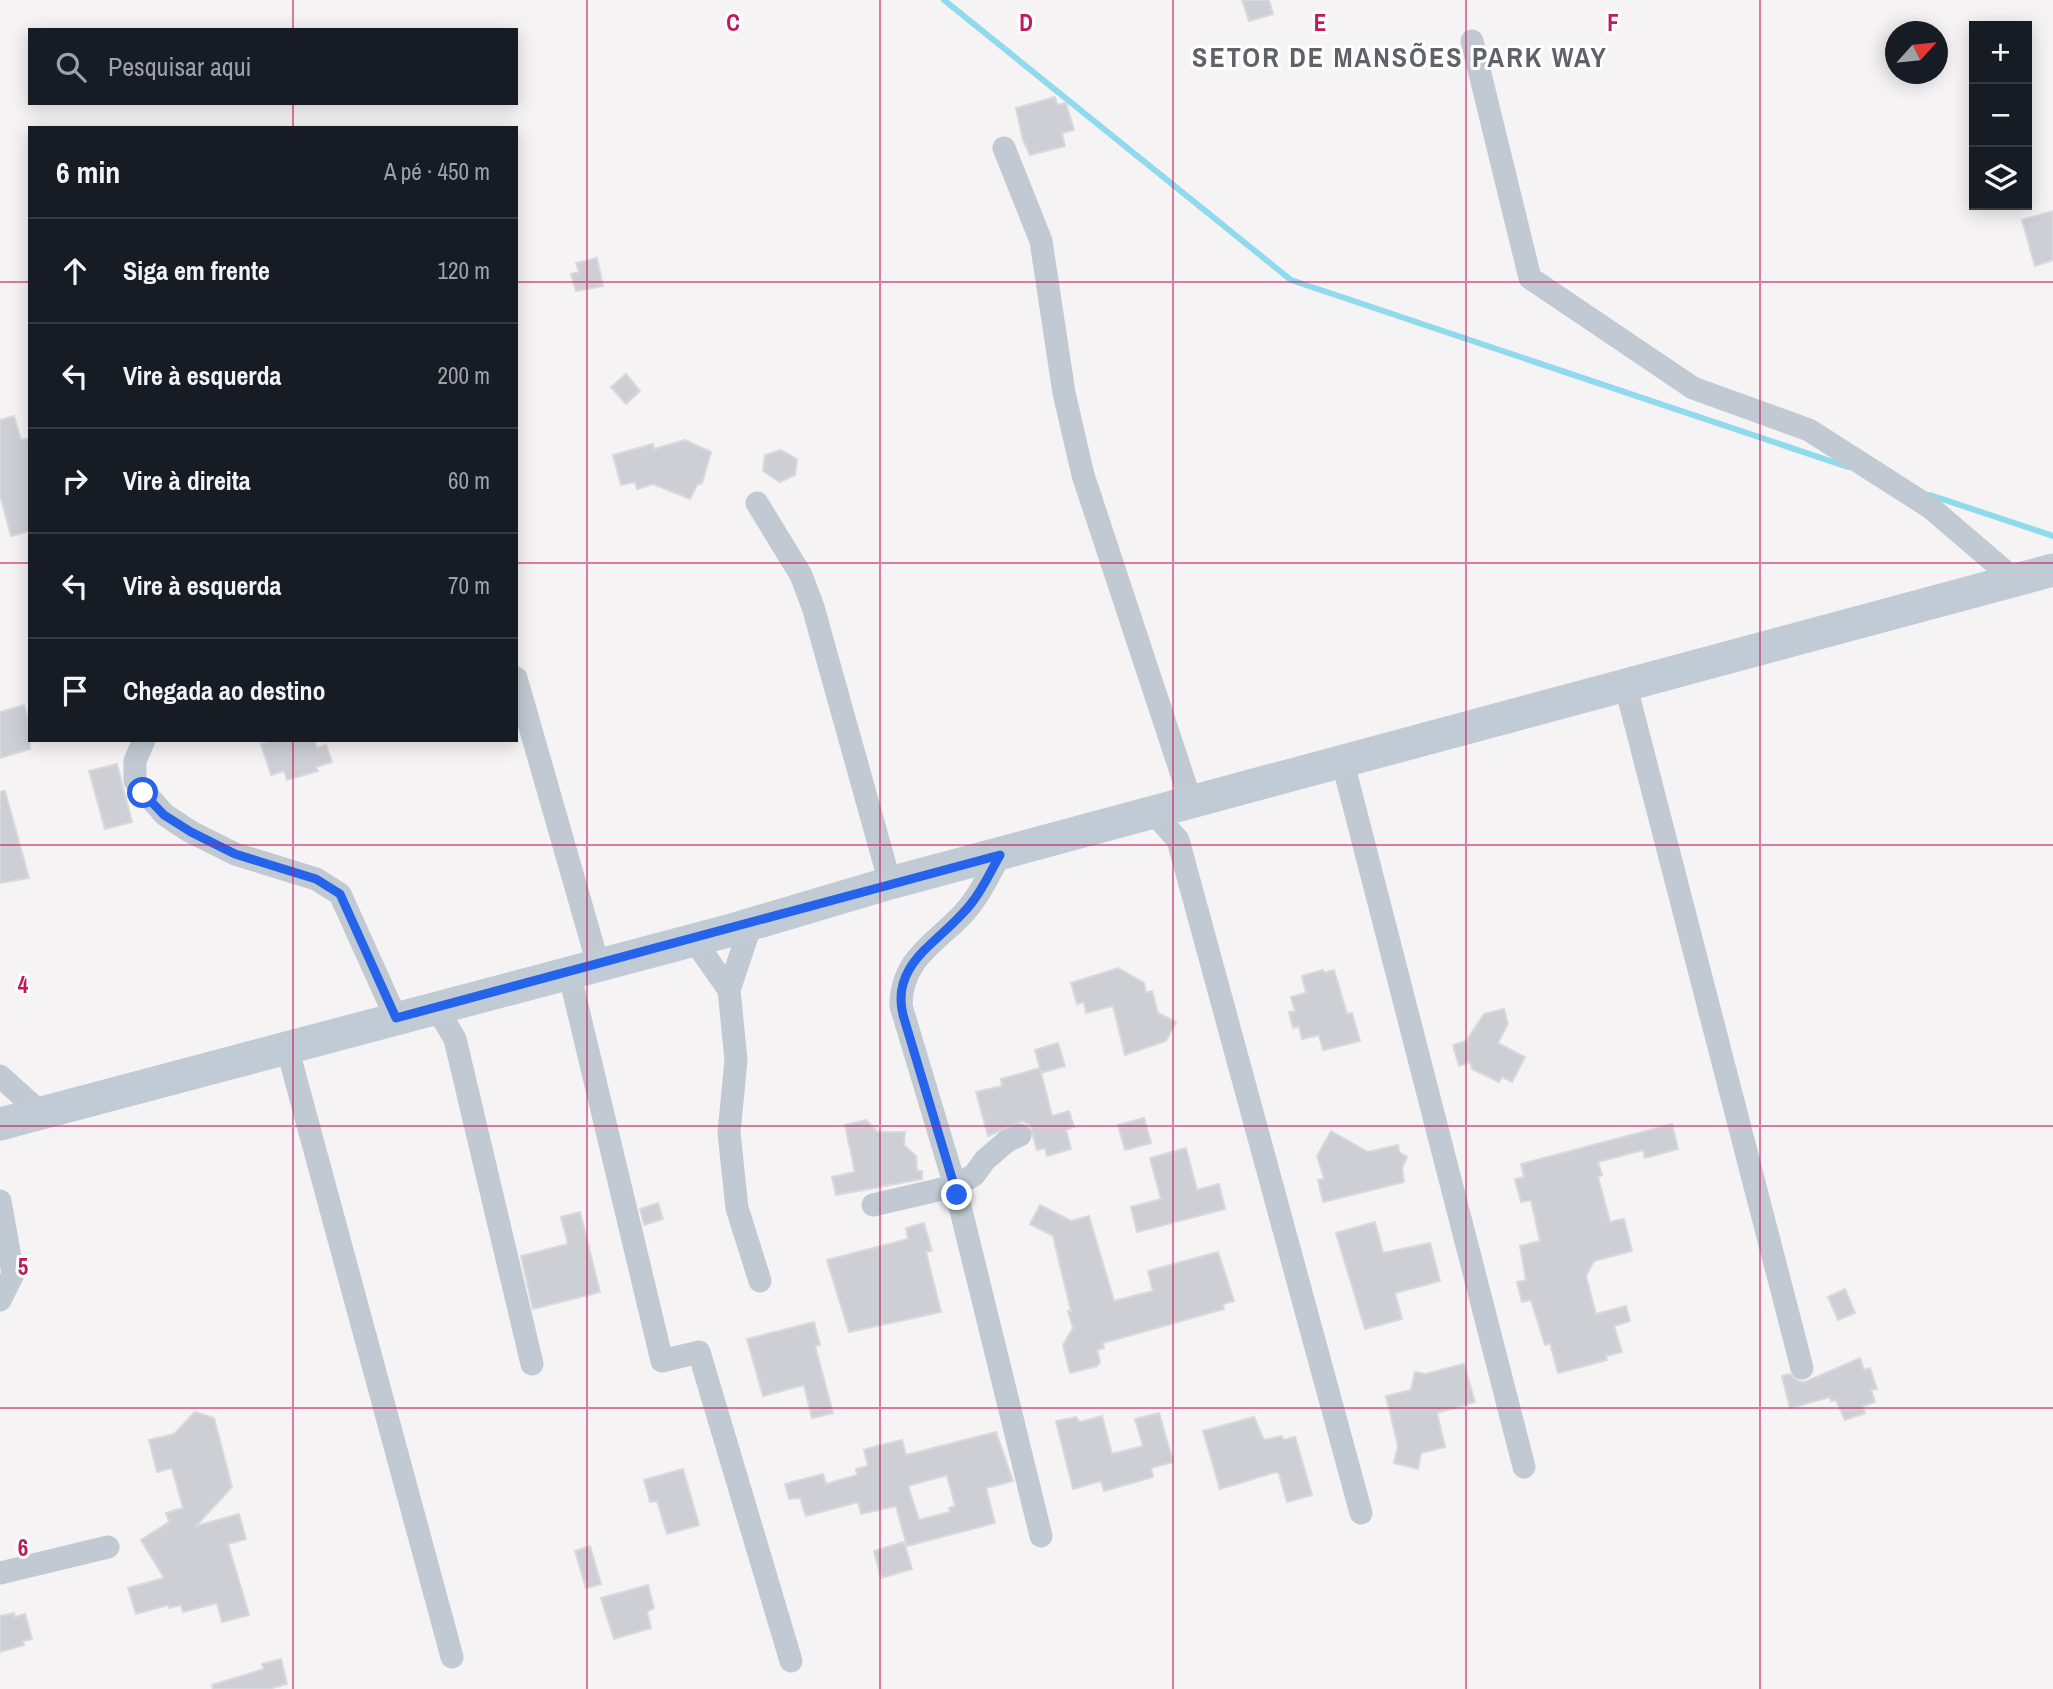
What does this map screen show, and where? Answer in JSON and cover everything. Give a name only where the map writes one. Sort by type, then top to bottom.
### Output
[{"type":"street","points":[[1472,41],[1530,278],[1693,388],[1809,430],[1931,508],[2015,580]]},
{"type":"street","points":[[1004,148],[1041,241],[1064,393],[1083,475],[1194,801],[1178,840]]},
{"type":"street","points":[[757,503],[801,575],[813,607],[890,883]]},
{"type":"street","points":[[0,1124],[694,940],[890,883],[2053,570]]},
{"type":"street","points":[[518,687],[584,968],[662,1361],[699,1352],[791,1661]]},
{"type":"street","points":[[1626,687],[1802,1368]]},
{"type":"street","points":[[143,742],[135,761],[135,781],[164,815],[235,854],[316,879],[340,894],[396,1018]]},
{"type":"street","points":[[1343,763],[1524,1467]]},
{"type":"street","points":[[1153,812],[1178,840],[1361,1513]]},
{"type":"street","points":[[1000,855],[982,889],[962,915],[916,957],[906,971],[901,989],[903,1015],[955,1186],[1041,1536]]},
{"type":"street","points":[[751,924],[729,990],[736,1060],[729,1133],[737,1208],[760,1281]]},
{"type":"street","points":[[694,940],[729,990]]},
{"type":"street","points":[[455,1039],[468,998]]},
{"type":"street","points":[[436,1007],[455,1039],[532,1364]]},
{"type":"street","points":[[287,1047],[453,1657]]},
{"type":"street","points":[[0,1076],[41,1113]]},
{"type":"street","points":[[873,1205],[955,1186],[974,1175],[985,1160],[1007,1141],[1020,1135]]},
{"type":"street","points":[[0,1201],[13,1274],[0,1300]]},
{"type":"street","points":[[0,1573],[108,1547]]},
{"type":"building","points":[[1242,0],[1269,0],[1273,14],[1249,21]]},
{"type":"building","points":[[1055,97],[1057,105],[1066,103],[1074,130],[1062,133],[1065,146],[1030,155],[1023,140],[1016,108]]},
{"type":"building","points":[[2053,211],[2053,260],[2035,266],[2022,220]]},
{"type":"building","points":[[597,258],[603,286],[576,291],[571,274],[579,272],[576,263]]},
{"type":"building","points":[[626,374],[640,391],[626,404],[611,387]]},
{"type":"building","points":[[14,416],[21,440],[28,438],[28,532],[11,536],[0,495],[0,420]]},
{"type":"building","points":[[685,440],[711,452],[702,483],[697,485],[690,499],[653,484],[637,489],[635,482],[621,485],[613,455],[653,444],[654,449]]},
{"type":"building","points":[[781,450],[797,459],[795,475],[780,482],[763,471],[765,455]]},
{"type":"building","points":[[24,705],[30,749],[0,758],[0,712]]},
{"type":"building","points":[[315,742],[317,748],[326,745],[332,762],[316,767],[318,771],[287,780],[284,771],[271,775],[261,744]]},
{"type":"building","points":[[117,764],[132,822],[105,829],[89,771]]},
{"type":"building","points":[[5,791],[29,878],[0,883],[0,792]]},
{"type":"building","points":[[1118,968],[1144,983],[1146,993],[1152,991],[1158,1013],[1176,1022],[1166,1041],[1125,1055],[1113,1006],[1086,1013],[1084,1002],[1077,1004],[1071,983]]},
{"type":"building","points":[[1323,970],[1324,973],[1334,970],[1347,1014],[1352,1013],[1360,1041],[1323,1050],[1319,1035],[1302,1039],[1299,1026],[1293,1028],[1289,1012],[1295,1011],[1291,997],[1306,993],[1302,976]]},
{"type":"building","points":[[1504,1009],[1508,1024],[1498,1043],[1525,1057],[1512,1082],[1502,1077],[1499,1082],[1472,1069],[1470,1062],[1459,1066],[1453,1045],[1466,1041],[1484,1014]]},
{"type":"building","points":[[1058,1043],[1065,1066],[1041,1073],[1035,1050]]},
{"type":"building","points":[[1040,1068],[1052,1116],[1069,1111],[1074,1127],[1066,1130],[1071,1149],[1047,1156],[1045,1148],[1037,1150],[1030,1125],[1022,1121],[988,1136],[976,1092],[1002,1086],[1001,1079]]},
{"type":"building","points":[[1144,1118],[1151,1143],[1125,1150],[1118,1125]]},
{"type":"building","points":[[866,1120],[878,1132],[905,1132],[904,1145],[916,1156],[917,1171],[922,1171],[922,1179],[836,1195],[832,1177],[855,1172],[845,1125]]},
{"type":"building","points":[[1672,1124],[1678,1149],[1645,1158],[1643,1150],[1598,1162],[1602,1175],[1598,1177],[1610,1222],[1624,1219],[1632,1251],[1594,1261],[1586,1276],[1596,1314],[1626,1306],[1630,1321],[1614,1326],[1622,1352],[1606,1356],[1607,1360],[1558,1373],[1550,1343],[1545,1345],[1531,1300],[1522,1302],[1517,1282],[1526,1280],[1520,1246],[1540,1241],[1531,1200],[1521,1202],[1515,1179],[1524,1177],[1521,1164]]},
{"type":"building","points":[[1331,1131],[1368,1152],[1398,1145],[1399,1152],[1407,1157],[1402,1168],[1404,1182],[1323,1202],[1318,1180],[1324,1179],[1317,1156]]},
{"type":"building","points":[[1186,1148],[1197,1190],[1219,1184],[1225,1209],[1137,1232],[1131,1207],[1161,1199],[1150,1158]]},
{"type":"building","points":[[658,1203],[663,1219],[644,1225],[640,1209]]},
{"type":"building","points":[[1040,1205],[1071,1221],[1089,1216],[1114,1301],[1153,1291],[1148,1271],[1218,1252],[1234,1301],[1223,1304],[1224,1309],[1103,1343],[1104,1348],[1097,1350],[1100,1362],[1097,1366],[1070,1373],[1063,1345],[1073,1328],[1068,1311],[1071,1311],[1053,1236],[1030,1224]]},
{"type":"building","points":[[580,1212],[600,1292],[533,1309],[521,1256],[568,1244],[561,1217]]},
{"type":"building","points":[[1375,1222],[1383,1253],[1430,1243],[1440,1281],[1395,1293],[1402,1319],[1365,1329],[1336,1233]]},
{"type":"building","points":[[924,1223],[932,1251],[926,1252],[941,1312],[849,1332],[827,1260],[908,1239],[906,1228]]},
{"type":"building","points":[[1845,1289],[1855,1313],[1838,1320],[1828,1297]]},
{"type":"building","points":[[814,1322],[820,1345],[815,1346],[833,1413],[812,1418],[804,1385],[763,1396],[747,1339]]},
{"type":"building","points":[[1860,1358],[1864,1370],[1870,1368],[1877,1389],[1871,1390],[1875,1402],[1863,1406],[1865,1413],[1845,1420],[1836,1400],[1831,1401],[1830,1397],[1790,1408],[1782,1376],[1790,1374],[1798,1381],[1805,1382]]},
{"type":"building","points":[[1464,1364],[1475,1402],[1437,1413],[1445,1447],[1421,1453],[1418,1469],[1394,1463],[1398,1446],[1386,1396],[1411,1390],[1415,1372],[1425,1374]]},
{"type":"building","points":[[195,1412],[214,1418],[232,1487],[196,1526],[239,1514],[246,1539],[228,1544],[249,1615],[222,1622],[217,1603],[183,1612],[181,1605],[169,1608],[168,1605],[136,1614],[128,1588],[164,1578],[141,1540],[169,1522],[166,1513],[183,1508],[172,1468],[157,1472],[149,1440],[174,1434]]},
{"type":"building","points":[[1159,1413],[1173,1462],[1151,1468],[1153,1477],[1104,1491],[1101,1481],[1073,1489],[1056,1421],[1076,1417],[1080,1422],[1102,1416],[1112,1454],[1143,1446],[1135,1419]]},
{"type":"building","points":[[1254,1417],[1264,1440],[1282,1436],[1283,1440],[1295,1437],[1312,1495],[1287,1502],[1279,1474],[1276,1472],[1220,1489],[1203,1431]]},
{"type":"building","points":[[996,1432],[1013,1481],[986,1488],[995,1523],[907,1546],[896,1506],[861,1514],[858,1502],[806,1516],[800,1498],[789,1499],[785,1484],[823,1474],[826,1484],[857,1475],[856,1469],[868,1466],[864,1450],[902,1440],[906,1455]],"holes":[[[947,1475],[955,1506],[949,1508],[950,1512],[919,1520],[908,1486]]]},
{"type":"building","points":[[683,1469],[699,1525],[667,1534],[657,1501],[650,1502],[644,1480]]},
{"type":"building","points":[[904,1542],[912,1569],[881,1578],[874,1551]]},
{"type":"building","points":[[590,1546],[601,1584],[586,1588],[575,1551]]},
{"type":"building","points":[[648,1585],[654,1608],[647,1612],[651,1628],[614,1639],[601,1598]]},
{"type":"building","points":[[14,1613],[15,1617],[25,1614],[32,1639],[23,1641],[24,1645],[0,1652],[0,1616]]},
{"type":"building","points":[[281,1659],[287,1684],[268,1689],[213,1689],[212,1685],[264,1669],[262,1664]]},
{"type":"waterway","points":[[944,0],[1291,280],[1848,467]]},
{"type":"waterway","points":[[1930,495],[2053,536]]},
{"type":"district","name":"SETOR DE MANSÕES PARK WAY","points":[[1400,57]]},
{"type":"route","points":[[143,793],[164,815],[191,832],[235,854],[316,879],[340,894],[396,1018],[694,940],[890,883],[1000,855],[982,889],[962,915],[916,957],[906,971],[901,989],[903,1015],[957,1195]]}]
